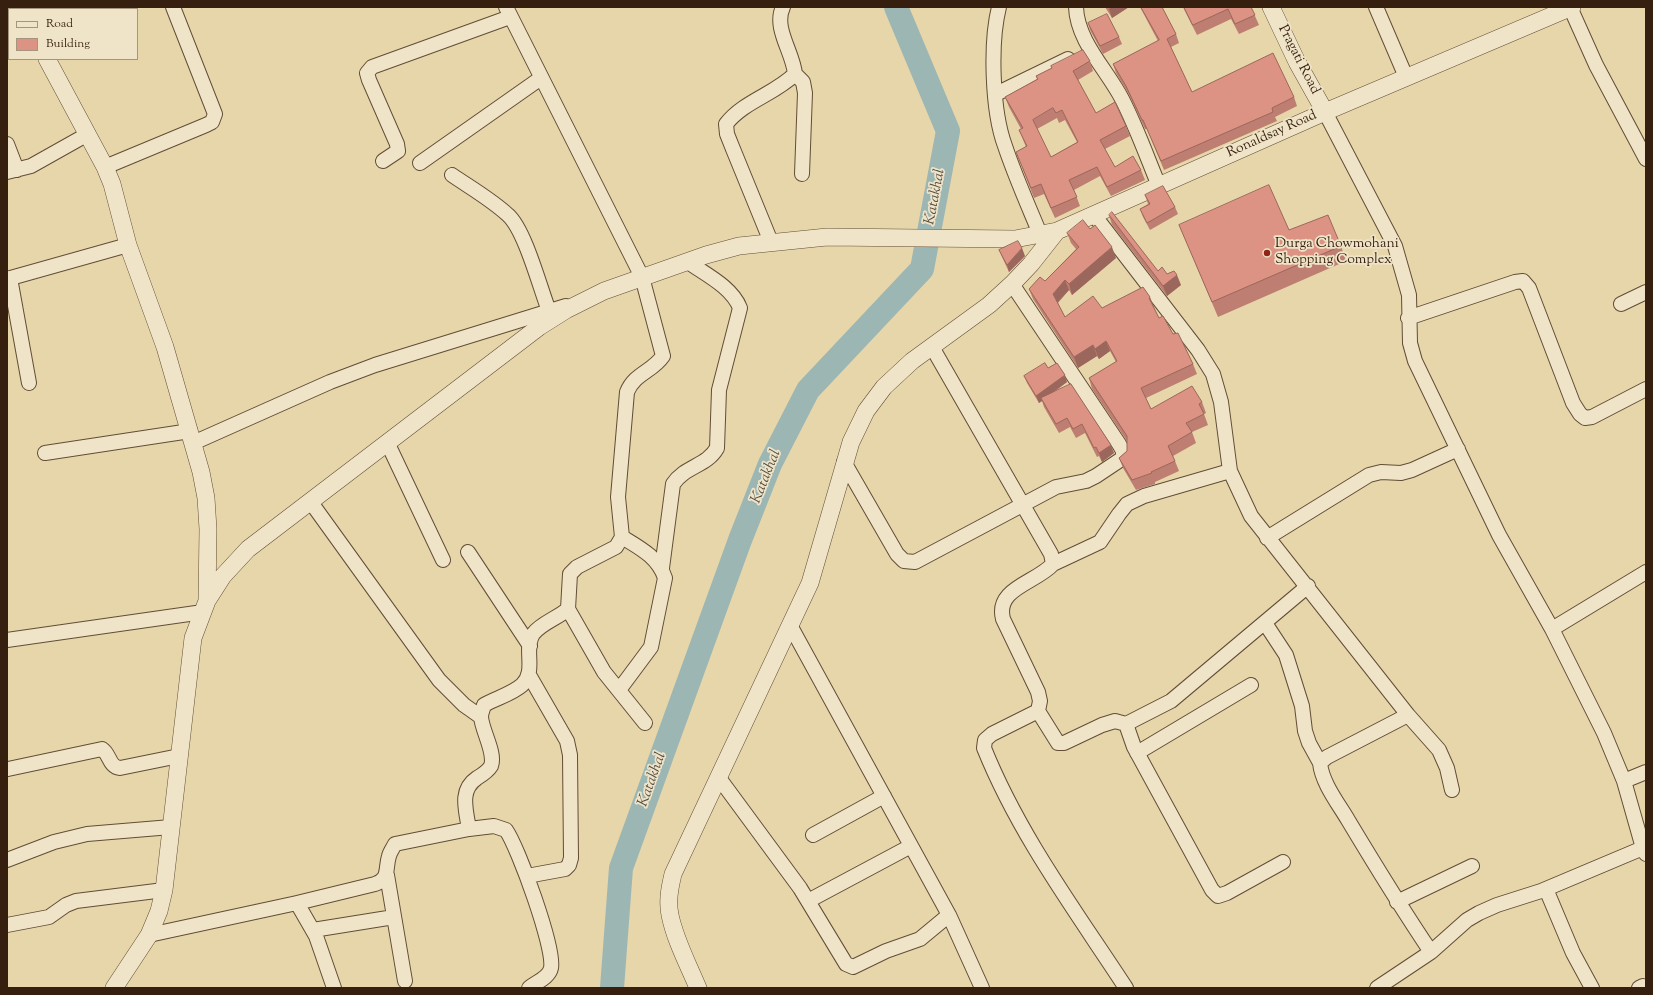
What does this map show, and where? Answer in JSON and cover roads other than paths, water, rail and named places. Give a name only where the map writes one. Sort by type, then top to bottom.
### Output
[{"type":"street","points":[[105,168],[206,125],[212,122],[216,114],[173,7]]},
{"type":"street","points":[[783,7],[779,20],[794,62],[795,74],[802,82],[805,93],[802,174]]},
{"type":"street","points":[[999,7],[997,16],[994,66],[996,94],[1004,145],[1040,234]]},
{"type":"street","points":[[1076,7],[1076,16],[1084,36],[1123,100],[1159,186]]},
{"type":"street","name":"Pragati Road","points":[[1271,7],[1297,62],[1324,112]]},
{"type":"street","points":[[1376,7],[1406,77]]},
{"type":"street","points":[[1571,7],[1596,65],[1646,159]]},
{"type":"street","name":"Ronaldsay Road","points":[[205,607],[223,576],[248,549],[539,327],[585,300],[604,291],[739,246],[827,237],[968,240],[1015,239],[1057,231],[1324,112],[1571,7]]},
{"type":"street","points":[[383,161],[398,151],[397,144],[369,80],[367,73],[372,66],[508,12],[642,278],[663,356],[658,364],[631,382],[627,392],[618,497],[622,537],[616,547],[577,567],[570,574],[570,598],[568,609],[560,617],[540,627],[532,635],[529,674],[524,684],[484,705],[481,716],[492,756],[491,765],[486,772],[471,782],[466,790],[464,802],[470,829]]},
{"type":"street","points":[[996,94],[1091,48]]},
{"type":"street","points":[[48,60],[88,134],[112,184],[128,245],[165,347],[191,437],[206,498],[208,529],[205,607],[193,638],[164,890],[159,911],[150,935],[114,988]]},
{"type":"street","points":[[771,242],[727,134],[726,124],[734,114],[787,82],[795,74]]},
{"type":"street","points":[[420,164],[541,78]]},
{"type":"street","points":[[1324,112],[1395,246],[1409,295],[1408,318],[1410,343],[1415,361],[1499,535],[1552,629],[1604,733],[1624,781],[1644,851],[1479,913],[1468,920],[1431,952],[1377,988]]},
{"type":"street","points":[[7,144],[12,171],[31,166],[88,134]]},
{"type":"street","points":[[452,176],[509,215],[517,227],[549,311]]},
{"type":"street","points":[[1094,215],[1198,350],[1213,374],[1222,402],[1230,471],[1251,516],[1267,538],[1308,586],[1408,715],[1439,750],[1445,763],[1452,790]]},
{"type":"street","points":[[698,988],[678,942],[669,914],[669,894],[673,874],[810,583],[851,442],[866,411],[884,387],[912,361],[989,304],[1012,284],[1031,264],[1057,231]]},
{"type":"street","points":[[29,383],[8,279],[128,245]]},
{"type":"street","points":[[619,690],[651,646],[665,578],[662,568],[673,484],[678,476],[714,455],[717,448],[720,384],[740,308],[737,300],[730,292],[688,262]]},
{"type":"street","points":[[1408,318],[1523,280],[1529,288],[1573,403],[1580,414],[1585,418],[1592,417],[1646,389]]},
{"type":"street","points":[[844,462],[896,554],[904,561],[915,562],[1023,506],[1056,487],[1086,481],[1096,476],[1123,458],[1123,451],[1012,284]]},
{"type":"street","points":[[1621,304],[1646,292]]},
{"type":"street","points":[[45,453],[191,437],[375,365],[585,300]]},
{"type":"street","points":[[932,347],[1051,554],[1053,564]]},
{"type":"street","points":[[387,442],[443,560]]},
{"type":"street","points":[[1267,538],[1369,475],[1381,472],[1401,473],[1412,470],[1458,450]]},
{"type":"street","points":[[1230,471],[1144,496],[1127,504],[1100,542],[1053,564],[1046,572],[1013,591],[1004,599],[1000,608],[1003,619],[1038,692],[1040,701],[1038,711],[1058,743],[1064,743],[1102,725],[1115,721],[1126,724],[1171,700],[1308,586]]},
{"type":"street","points":[[310,501],[440,680],[464,705],[481,716]]},
{"type":"street","points":[[622,537],[644,550],[662,568]]},
{"type":"street","points":[[468,552],[530,646]]},
{"type":"street","points":[[1552,629],[1646,572]]},
{"type":"street","points":[[7,640],[205,607]]},
{"type":"street","points":[[568,609],[592,654],[645,723]]},
{"type":"street","points":[[1265,623],[1286,655],[1302,706],[1305,731],[1309,743],[1320,763],[1321,772],[1397,902],[1431,952]]},
{"type":"street","points":[[790,625],[949,915],[982,988]]},
{"type":"street","points":[[527,876],[565,869],[569,865],[571,850],[571,768],[568,748],[561,730],[529,674]]},
{"type":"street","points":[[1138,753],[1251,685]]},
{"type":"street","points":[[1038,711],[992,734],[985,740],[984,748],[1014,814],[1053,880],[1126,988]]},
{"type":"street","points":[[1320,763],[1327,757],[1408,715]]},
{"type":"street","points":[[1126,724],[1138,753],[1212,890],[1218,896],[1227,893],[1283,862]]},
{"type":"street","points":[[8,770],[102,749],[106,751],[112,764],[120,768],[179,756]]},
{"type":"street","points":[[1624,781],[1646,772]]},
{"type":"street","points":[[719,778],[762,835],[808,901],[846,964],[853,967],[886,951],[920,940],[949,915]]},
{"type":"street","points":[[812,835],[884,796]]},
{"type":"street","points":[[405,981],[387,876],[389,854],[395,844],[470,829],[494,826],[506,830],[512,837],[527,876],[547,942],[551,968],[546,976],[529,988]]},
{"type":"street","points":[[7,860],[54,842],[87,834],[172,828]]},
{"type":"street","points":[[808,901],[911,846]]},
{"type":"street","points":[[1397,902],[1472,866]]},
{"type":"street","points":[[150,935],[297,903],[375,884],[382,882],[387,876]]},
{"type":"street","points":[[1546,889],[1573,953],[1592,988]]},
{"type":"street","points":[[7,925],[49,917],[66,904],[76,901],[164,890]]},
{"type":"street","points":[[297,903],[313,930],[334,988]]},
{"type":"street","points":[[313,930],[394,917]]},
{"type":"waterway","name":"Katakhal","points":[[612,988],[621,868],[740,540],[770,464],[808,390],[922,269],[948,131],[896,7]]},
{"type":"place","name":"Durga Chowmohani Shopping Complex","points":[[1267,253]]}]
